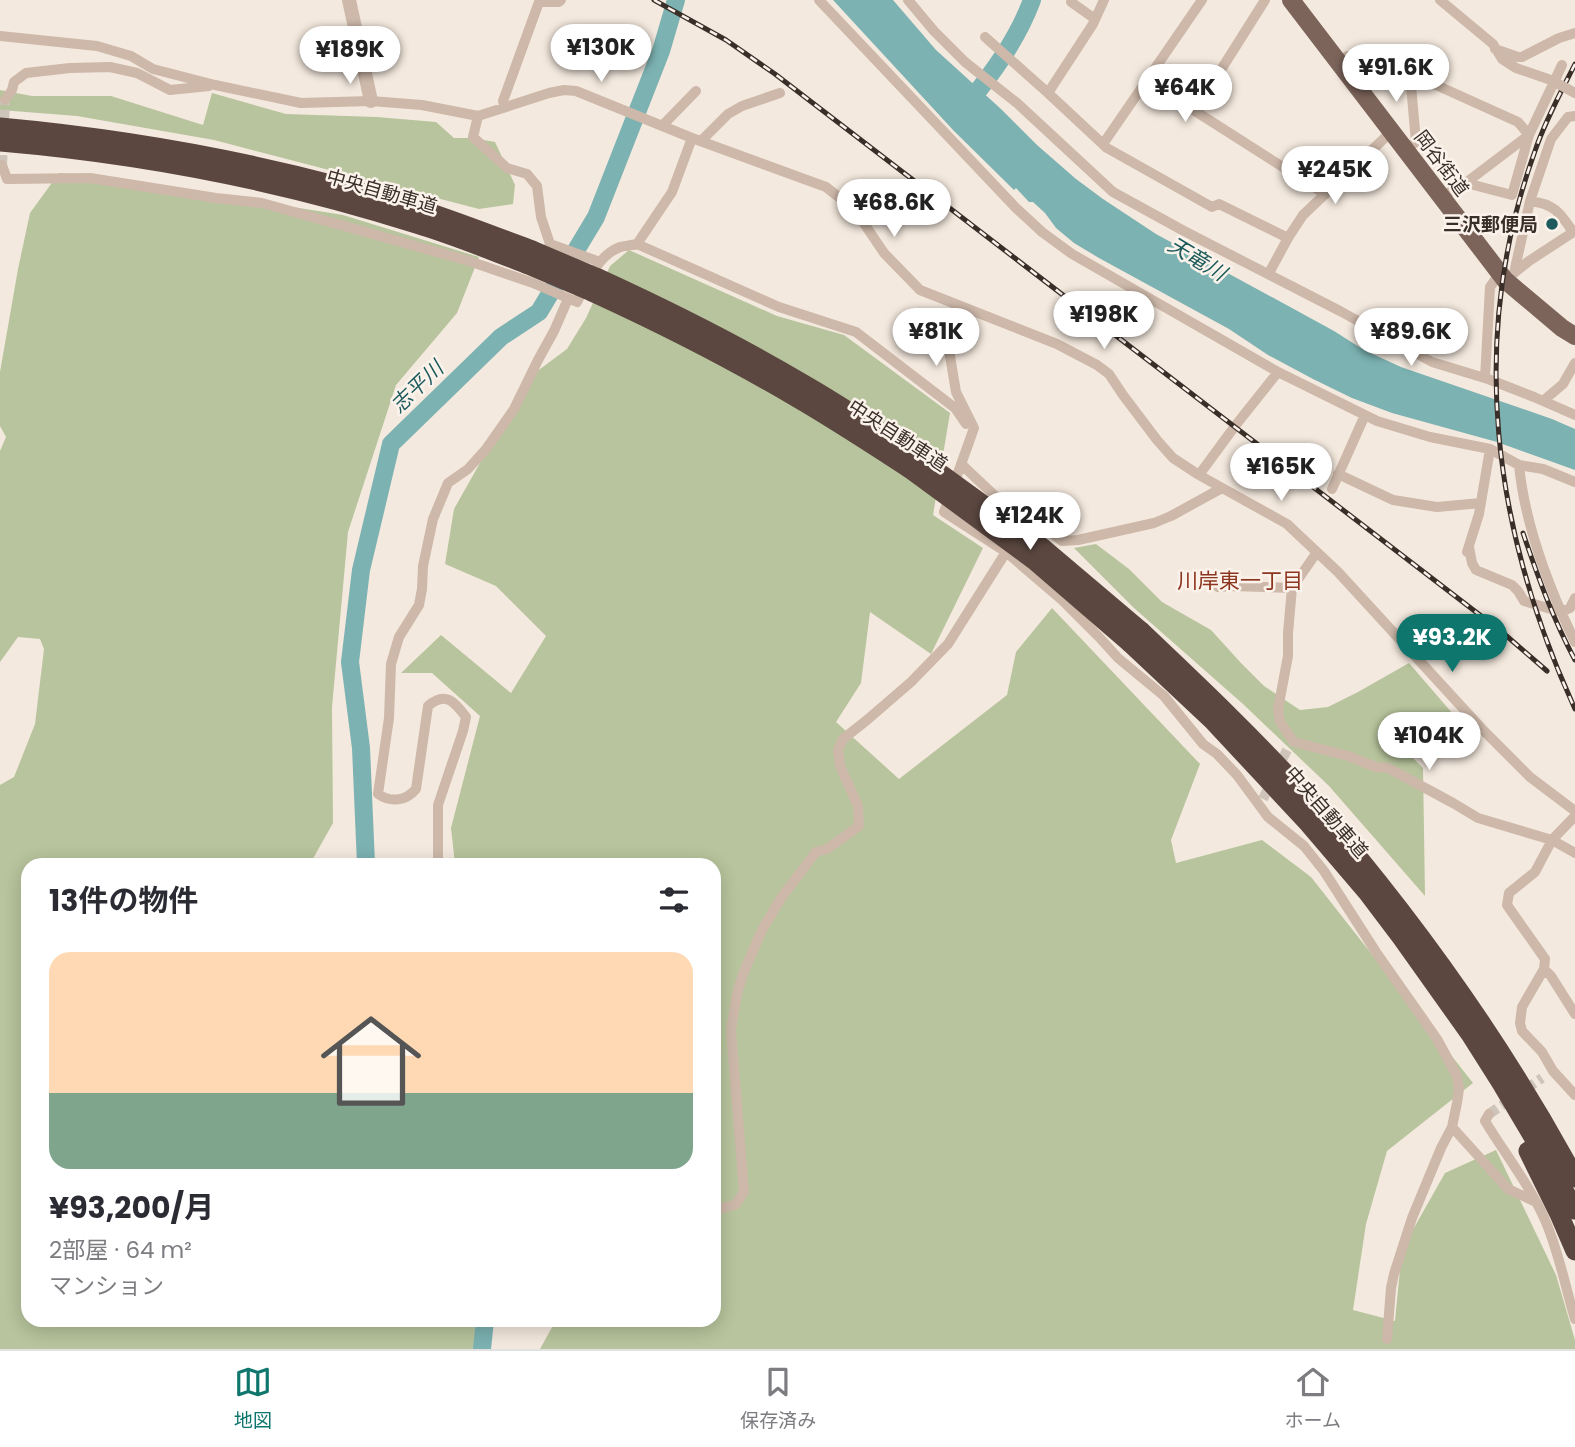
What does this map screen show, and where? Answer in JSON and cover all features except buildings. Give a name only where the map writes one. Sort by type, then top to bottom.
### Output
[{"type":"highway","name":"中央自動車道","points":[[0,127],[127,142],[210,156],[305,177],[424,211],[597,277],[655,321],[915,463],[1043,548],[1135,637],[1308,823],[1367,892],[1470,1034],[1575,1210]]},
{"type":"highway","name":"中央自動車道","points":[[0,142],[195,168],[351,204],[418,224],[536,253]]},
{"type":"highway","name":"中央自動車道","points":[[1135,637],[1224,711],[1308,798],[1344,840],[1414,928],[1454,984],[1513,1072],[1575,1178]]},
{"type":"highway","points":[[1224,711],[1310,792],[1418,921],[1484,1015],[1575,1165]]},
{"type":"highway","points":[[1308,823],[1465,1045],[1523,1142],[1575,1251]]},
{"type":"main road","name":"岡谷街道","points":[[1291,0],[1440,195],[1506,275],[1562,328],[1575,336]]},
{"type":"street","points":[[349,0],[371,102]]},
{"type":"street","points":[[505,107],[503,101],[539,2],[561,0]]},
{"type":"street","points":[[819,0],[1016,208],[1072,254],[1278,372],[1377,421],[1430,437],[1490,449],[1519,465],[1543,469],[1575,482]]},
{"type":"street","points":[[908,0],[965,62],[1017,103],[1113,192],[1432,362],[1485,378],[1575,415]]},
{"type":"street","points":[[1048,93],[1104,0]]},
{"type":"street","points":[[1104,144],[1202,0]]},
{"type":"street","points":[[1265,0],[1195,111],[1325,194]]},
{"type":"street","points":[[1440,0],[1493,44],[1502,59],[1516,68],[1551,80],[1575,93]]},
{"type":"street","points":[[1071,2],[1095,19]]},
{"type":"street","points":[[1495,49],[1522,57],[1575,33]]},
{"type":"street","points":[[0,36],[97,46],[131,56],[153,69],[301,103],[422,104],[478,116],[549,93],[576,91],[696,140],[826,187],[855,210],[884,253],[920,290],[1057,344],[1109,374],[1173,458],[1286,524],[1338,572],[1520,768],[1575,811]]},
{"type":"street","points":[[985,37],[1107,148],[1212,207],[1219,204],[1288,239]]},
{"type":"street","points":[[1337,62],[1348,56],[1405,71],[1518,122],[1529,135]]},
{"type":"street","points":[[1466,183],[1512,194],[1529,135],[1562,65]]},
{"type":"street","points":[[5,100],[14,82],[26,74],[70,68],[110,67],[137,73],[170,90],[215,85]]},
{"type":"street","points":[[1405,150],[1416,142],[1410,85],[1414,75]]},
{"type":"street","points":[[662,126],[696,90]]},
{"type":"street","points":[[637,244],[672,192],[696,140],[741,106],[780,93]]},
{"type":"street","points":[[478,116],[473,137],[506,168],[527,174],[537,186],[541,217],[533,284]]},
{"type":"street","points":[[1506,275],[1552,139],[1567,117],[1575,116]]},
{"type":"street","points":[[1269,273],[1303,215],[1391,132]]},
{"type":"street","points":[[1440,195],[1459,188],[1529,135]]},
{"type":"street","points":[[2,165],[7,179],[90,178],[262,203],[469,261],[577,302],[597,277],[609,254],[621,247],[637,244],[779,307],[856,332],[955,408],[966,423],[971,438]]},
{"type":"street","points":[[1485,378],[1490,287],[1574,231],[1558,210],[1544,202],[1530,201]]},
{"type":"street","points":[[536,253],[597,277]]},
{"type":"street","points":[[438,858],[438,805],[466,717],[456,704],[446,698],[435,699],[428,706],[416,789],[410,797],[396,801],[385,799],[378,794],[389,718],[391,664],[399,637],[419,606],[423,566],[433,519],[448,483],[468,469],[486,449],[514,409],[568,299]]},
{"type":"street","points":[[957,305],[947,338],[956,392],[974,428],[944,512],[1006,552],[1062,600],[1118,658],[1164,696],[1203,744],[1217,754],[1261,802],[1268,817],[1304,846],[1324,871],[1376,952],[1437,1038],[1457,1076],[1459,1089],[1452,1126],[1412,1218],[1394,1274],[1387,1339]]},
{"type":"street","points":[[1543,401],[1563,384],[1575,363]]},
{"type":"street","points":[[1199,475],[1278,372]]},
{"type":"street","points":[[1332,489],[1365,415]]},
{"type":"street","points":[[1490,449],[1481,503],[1468,551],[1472,563],[1476,570],[1511,585],[1524,601],[1561,612],[1570,608],[1575,598]]},
{"type":"street","points":[[961,464],[995,496],[1062,541],[1154,523],[1222,488]]},
{"type":"street","points":[[1519,465],[1542,565],[1575,642]]},
{"type":"street","points":[[1338,474],[1393,500],[1437,507],[1481,503]]},
{"type":"street","points":[[721,1208],[735,1205],[744,1192],[731,1030],[743,974],[762,930],[781,898],[816,852],[827,849],[859,826],[858,806],[840,766],[838,750],[843,739],[911,682],[948,645],[1006,552]]},
{"type":"street","points":[[1317,552],[1292,589],[1288,656],[1278,709],[1280,722],[1291,746],[1348,756],[1376,767],[1388,768],[1478,818],[1552,840],[1575,853]]},
{"type":"street","points":[[1217,587],[1292,589]]},
{"type":"street","points":[[1575,816],[1552,840],[1535,872],[1509,893],[1507,905],[1545,959],[1544,969],[1522,1007],[1522,1031],[1575,1095]]},
{"type":"street","points":[[1544,969],[1575,1014]]},
{"type":"street","points":[[1542,1078],[1553,1071]]},
{"type":"street","points":[[1489,1114],[1485,1121],[1524,1180],[1550,1234],[1575,1319]]},
{"type":"street","points":[[1452,1126],[1508,1189],[1536,1202]]},
{"type":"green space","points":[[0,90],[32,96],[111,96],[203,125],[212,93],[286,114],[436,122],[454,138],[495,142],[515,185],[513,204],[479,209],[214,140],[77,116],[0,110]]},
{"type":"green space","points":[[59,173],[105,177],[343,215],[479,257],[457,313],[396,385],[348,532],[332,707],[333,823],[313,858],[21,858],[21,1327],[475,1327],[475,1349],[0,1349],[0,785],[14,777],[35,724],[44,649],[40,639],[18,637],[0,662],[0,451],[6,437],[0,426],[0,372],[30,213]]},
{"type":"green space","points":[[629,250],[777,316],[844,335],[950,413],[933,515],[983,548],[931,654],[870,612],[861,683],[836,722],[899,779],[1007,695],[1016,652],[1052,608],[1200,764],[1171,840],[1176,863],[1262,840],[1311,877],[1473,1083],[1387,1151],[1366,1224],[1353,1310],[1395,1321],[1402,1249],[1445,1173],[1496,1150],[1556,1275],[1575,1340],[1575,1349],[540,1349],[552,1327],[721,1327],[721,858],[454,858],[451,828],[480,716],[432,673],[401,673],[441,635],[511,693],[546,636],[496,586],[445,564],[454,509],[528,378],[567,349],[586,318],[610,266]]},
{"type":"green space","points":[[1096,544],[1129,569],[1162,602],[1211,630],[1264,686],[1300,710],[1328,707],[1409,663],[1459,721],[1411,756],[1423,768],[1425,896],[1329,786],[1243,704],[1134,608],[1074,548]]},
{"type":"water","name":"天竜川","points":[[833,0],[893,0],[936,50],[1037,145],[1076,179],[1156,234],[1364,350],[1401,367],[1575,429],[1575,470],[1497,442],[1392,413],[1352,398],[1268,355],[1229,329],[1074,243],[1056,228],[1033,202],[1029,202],[1016,188],[1014,190],[954,131]]},
{"type":"waterway","name":"志平川","points":[[366,858],[361,748],[350,662],[361,570],[391,444],[501,337],[539,312],[596,217],[661,51],[676,0]]},
{"type":"waterway","points":[[966,106],[1003,56],[1032,0]]},
{"type":"waterway","name":"志平川","points":[[482,1349],[484,1327]]},
{"type":"tunnel","points":[[2,165],[5,100]]},
{"type":"tunnel","points":[[1263,799],[1287,750]]},
{"type":"tunnel","points":[[1489,1114],[1542,1078]]},
{"type":"railway","points":[[654,0],[726,40],[775,74],[1502,632],[1547,671]]},
{"type":"railway","points":[[1575,64],[1539,140],[1514,222],[1501,292],[1496,363],[1499,433],[1508,503],[1525,573],[1547,641],[1575,709]]},
{"type":"railway","points":[[1523,533],[1540,582],[1575,660]]},
{"type":"place","name":"三沢郵便局","points":[[1552,224]]},
{"type":"district","name":"川岸東一丁目","points":[[1240,581]]}]
